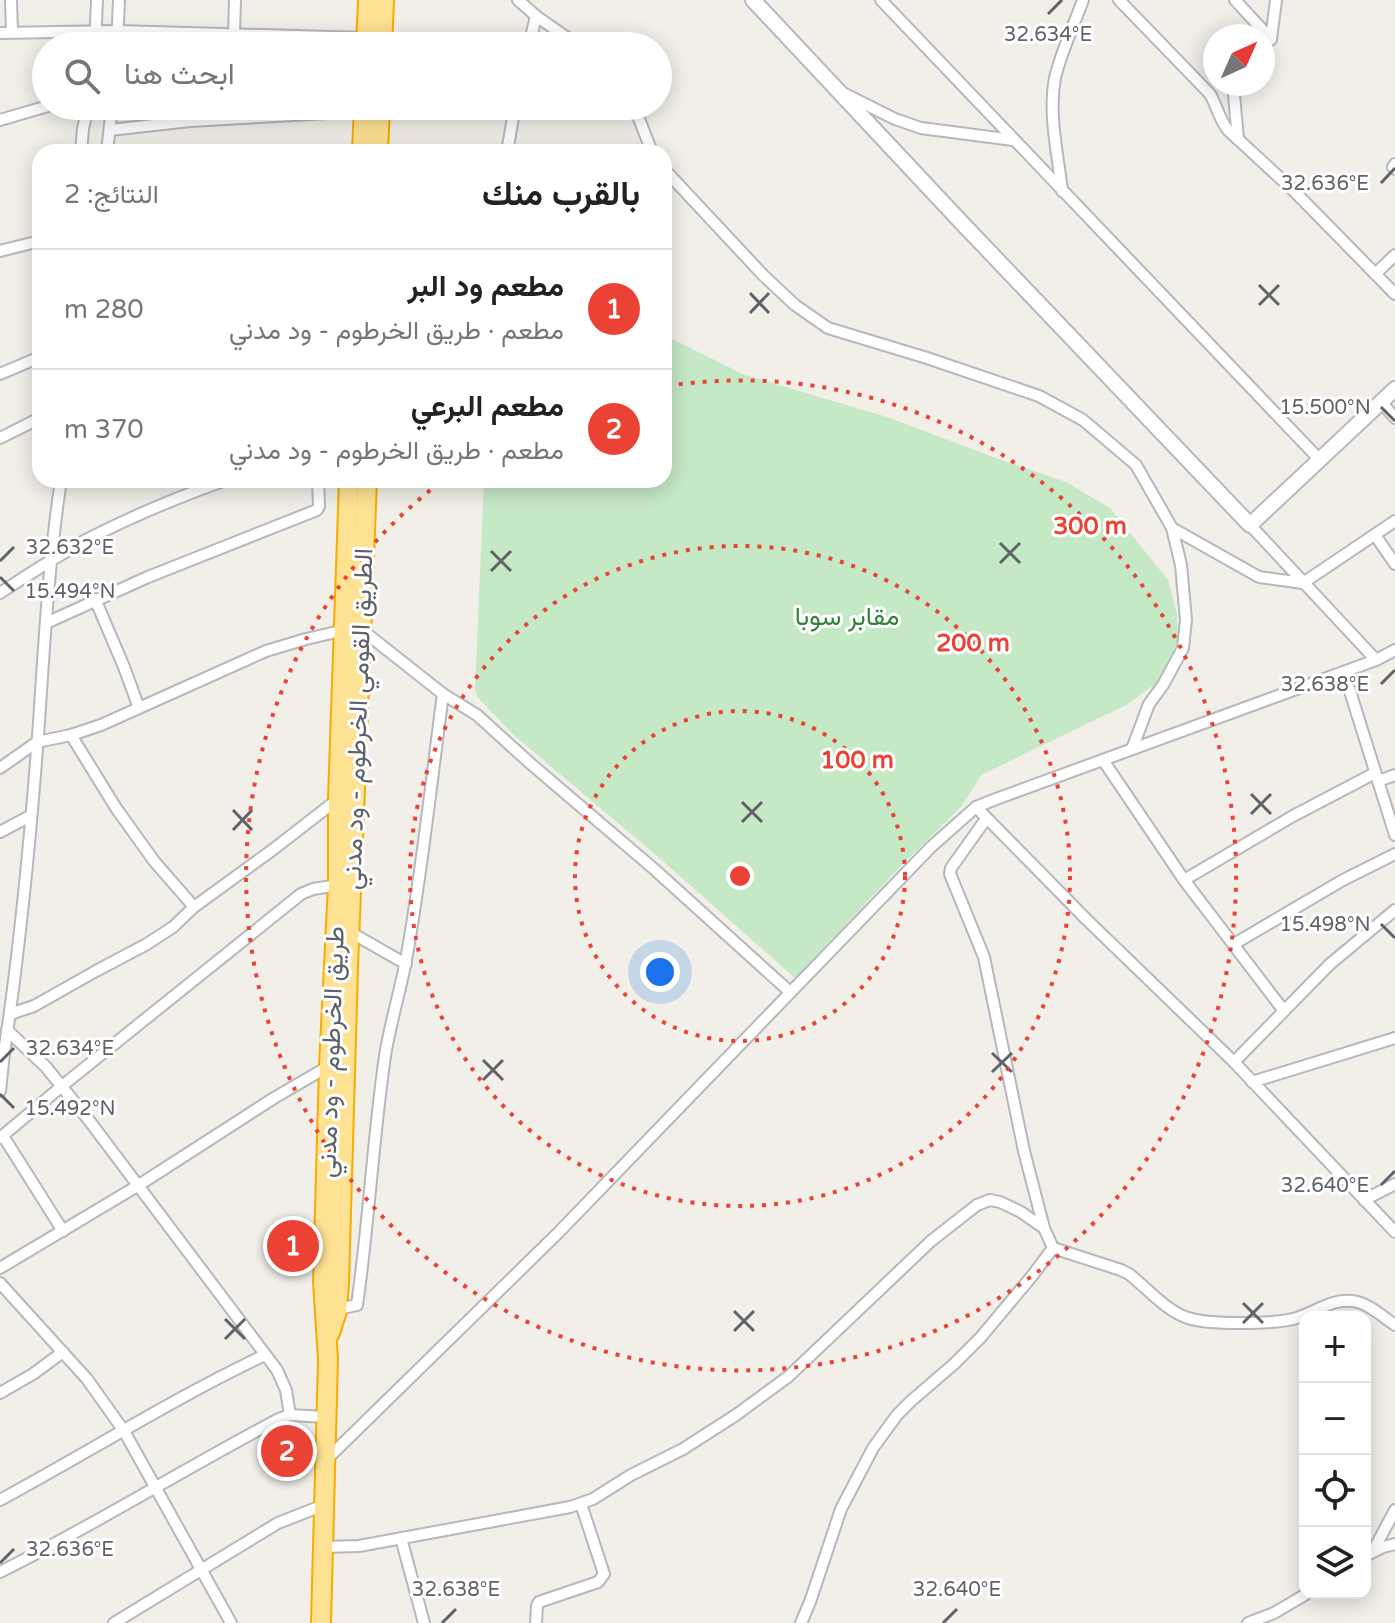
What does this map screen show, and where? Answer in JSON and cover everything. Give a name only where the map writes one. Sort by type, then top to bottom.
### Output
[{"type":"highway","points":[[368,0],[370,32]]},
{"type":"highway","points":[[374,32],[384,0]]},
{"type":"highway","points":[[363,144],[368,120]]},
{"type":"highway","points":[[372,120],[377,144]]},
{"type":"highway","name":"طريق الخرطوم - ود مدني","points":[[330,1310],[329,1066],[338,885],[338,799],[354,630],[349,488]]},
{"type":"highway","name":"الطريق القومي الخرطوم - ود مدني","points":[[326,1417],[350,932],[354,630],[366,488]]},
{"type":"highway","points":[[318,1622],[326,1417]]},
{"type":"street","points":[[11,0],[6,32],[157,32]]},
{"type":"street","points":[[97,0],[97,32]]},
{"type":"street","points":[[118,31],[119,0]]},
{"type":"street","points":[[234,32],[235,0]]},
{"type":"street","points":[[518,0],[559,32]]},
{"type":"street","points":[[753,0],[1376,660]]},
{"type":"street","points":[[881,0],[1319,459]]},
{"type":"street","points":[[1062,191],[1053,118],[1054,87],[1083,0]]},
{"type":"street","points":[[1119,0],[1210,94],[1220,119],[1238,139],[1395,294]]},
{"type":"street","points":[[1235,0],[1253,24]]},
{"type":"street","points":[[1271,24],[1276,0]]},
{"type":"street","points":[[532,32],[536,16]]},
{"type":"street","points":[[839,91],[895,119],[921,128],[1013,140]]},
{"type":"street","points":[[1234,96],[1238,139]]},
{"type":"street","points":[[0,120],[32,111]]},
{"type":"street","points":[[82,144],[85,120]]},
{"type":"street","points":[[108,144],[111,120]]},
{"type":"street","points":[[110,130],[204,120]]},
{"type":"street","points":[[508,144],[513,120]]},
{"type":"street","points":[[639,120],[649,144]]},
{"type":"street","points":[[672,178],[763,275],[795,305],[828,328],[1039,396],[1083,420],[1136,465],[1172,528],[1181,565],[1186,620],[1183,648],[1149,704],[1132,749]]},
{"type":"street","points":[[0,251],[32,243]]},
{"type":"street","points":[[1375,274],[1395,255]]},
{"type":"street","points":[[0,374],[32,360]]},
{"type":"street","points":[[1250,525],[1395,389]]},
{"type":"street","points":[[1381,402],[1395,418]]},
{"type":"street","points":[[0,438],[32,422]]},
{"type":"street","points":[[0,1087],[2,1050],[10,1014],[27,866],[60,488]]},
{"type":"street","points":[[0,593],[52,559],[112,528],[205,488]]},
{"type":"street","points":[[46,623],[95,599],[317,510],[318,488]]},
{"type":"street","points":[[1172,528],[1259,577],[1303,583],[1395,521]]},
{"type":"street","points":[[1375,535],[1395,564]]},
{"type":"street","points":[[95,599],[139,708]]},
{"type":"street","points":[[0,768],[37,742],[101,725],[266,651],[354,630],[477,715],[790,992]]},
{"type":"street","points":[[325,1461],[558,1233],[931,847],[976,807],[1344,672],[1395,650]]},
{"type":"street","points":[[1344,672],[1395,835]]},
{"type":"street","points":[[330,1310],[357,1305],[385,1052],[415,910],[443,694]]},
{"type":"street","points":[[71,735],[116,808],[154,861],[194,907]]},
{"type":"street","points":[[1103,760],[1184,880],[1284,1011]]},
{"type":"street","points":[[1184,880],[1293,816],[1376,777],[1395,775]]},
{"type":"street","points":[[10,1014],[34,1006],[173,927],[194,907],[338,799]]},
{"type":"street","points":[[976,807],[1234,1062],[1395,1232]]},
{"type":"street","points":[[0,832],[30,816]]},
{"type":"street","points":[[986,819],[951,868],[950,874],[984,957],[1024,1151],[1044,1228],[1053,1248],[1129,1274],[1172,1310],[1190,1319],[1282,1321],[1306,1315],[1332,1303],[1350,1300],[1395,1325]]},
{"type":"street","points":[[1234,944],[1343,880],[1395,854]]},
{"type":"street","points":[[63,1231],[2,1137],[301,894],[338,885]]},
{"type":"street","points":[[1234,1062],[1330,964],[1395,910]]},
{"type":"street","points":[[350,932],[406,964]]},
{"type":"street","points":[[7,1030],[62,1086],[265,1355],[283,1381],[290,1415]]},
{"type":"street","points":[[1252,1082],[1395,1038]]},
{"type":"street","points":[[0,1268],[329,1066]]},
{"type":"street","points":[[1364,1200],[1395,1184]]},
{"type":"street","points":[[323,1547],[359,1546],[581,1504],[593,1499],[631,1475],[683,1449],[789,1376],[931,1241],[977,1205],[990,1200],[1000,1202],[1044,1228]]},
{"type":"street","points":[[801,1623],[841,1509],[873,1448],[897,1415],[981,1337],[1053,1248]]},
{"type":"street","points":[[0,1283],[87,1379],[124,1431],[231,1623]]},
{"type":"street","points":[[0,1393],[63,1352]]},
{"type":"street","points":[[0,1500],[226,1373],[265,1355]]},
{"type":"street","points":[[0,1572],[279,1419],[290,1415],[326,1417]]},
{"type":"street","points":[[536,1623],[539,1602],[598,1582],[604,1574],[581,1504]]},
{"type":"street","points":[[114,1623],[278,1523],[324,1505]]},
{"type":"street","points":[[1371,1551],[1395,1510]]},
{"type":"street","points":[[401,1538],[424,1623]]},
{"type":"street","points":[[1371,1553],[1395,1544]]},
{"type":"street","points":[[1248,1623],[1299,1598]]},
{"type":"green space","name":"مقابر سوبا","points":[[672,339],[745,375],[887,417],[1066,482],[1110,508],[1168,580],[1177,614],[1178,639],[1168,670],[1154,685],[1126,705],[981,775],[961,807],[795,978],[516,737],[475,691],[484,488],[672,488]]},
{"type":"place","name":"مطعم ود البر","points":[[293,1246]]},
{"type":"place","name":"مطعم البرعي","points":[[287,1451]]}]
